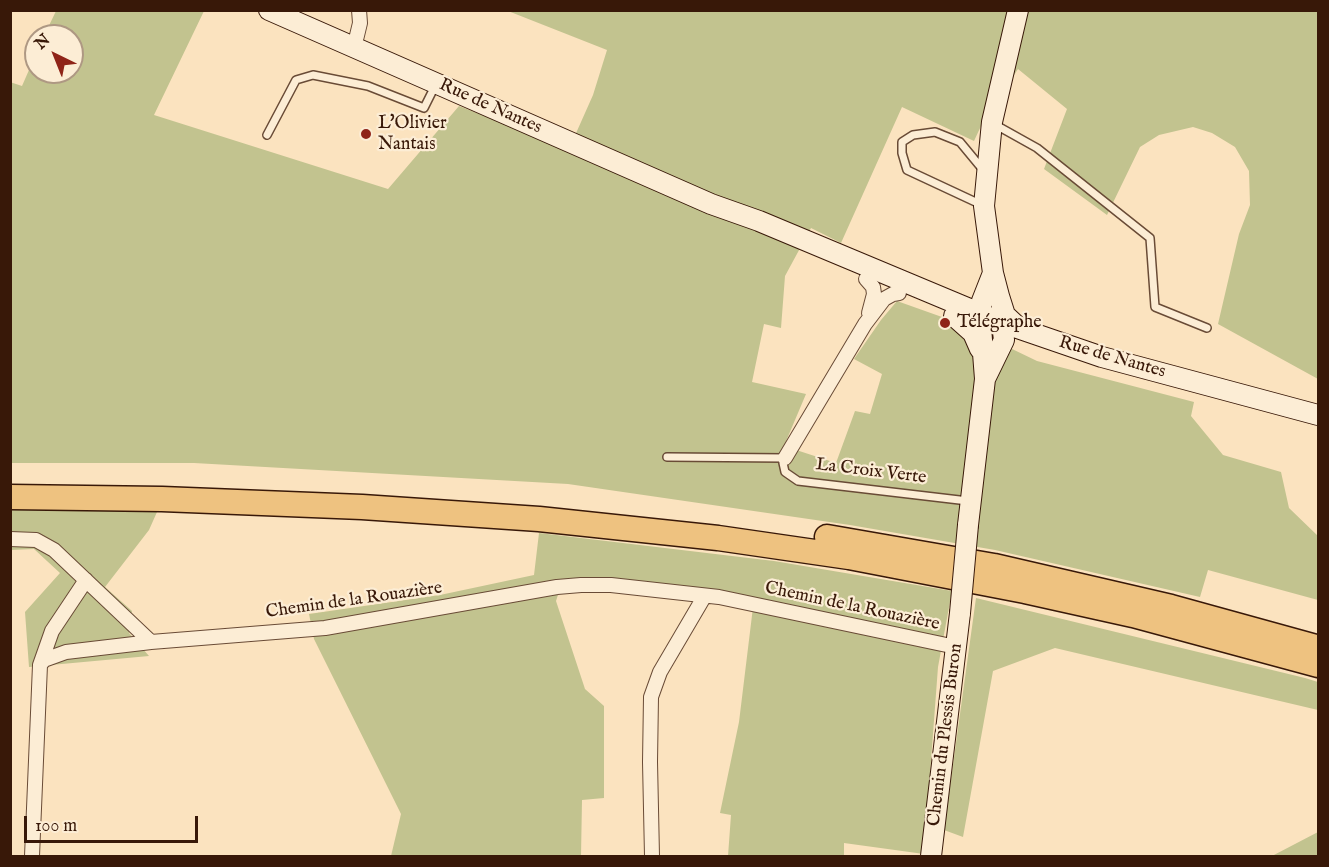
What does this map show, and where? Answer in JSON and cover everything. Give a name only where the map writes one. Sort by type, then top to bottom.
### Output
[{"type":"highway","points":[[10,480],[282,486],[404,492],[584,506],[718,521],[839,538],[994,566],[1172,608],[1318,648]]},
{"type":"highway","points":[[10,496],[362,507],[539,519],[718,538],[849,557],[1036,593],[1133,615],[1318,665]]},
{"type":"main road","name":"Rue de Nantes","points":[[269,10],[711,204],[756,228],[884,288],[954,308]]},
{"type":"main road","points":[[970,502],[987,366],[997,328],[984,207],[992,122],[1018,10]]},
{"type":"main road","points":[[954,308],[972,302],[992,286]]},
{"type":"main road","name":"Rue de Nantes","points":[[884,288],[954,308]]},
{"type":"main road","points":[[884,288],[946,308],[1100,367],[1214,393],[1268,402]]},
{"type":"main road","points":[[954,308],[997,328]]},
{"type":"main road","points":[[954,308],[973,333],[987,366]]},
{"type":"main road","name":"Rue de Nantes","points":[[997,328],[1318,415]]},
{"type":"main road","points":[[987,366],[997,328]]},
{"type":"main road","name":"Chemin du Plessis Buron","points":[[931,856],[960,613],[970,502]]},
{"type":"street","points":[[354,48],[360,23],[359,10]]},
{"type":"street","points":[[785,458],[884,288]]},
{"type":"street","points":[[10,539],[36,540],[54,549],[151,642]]},
{"type":"street","points":[[32,856],[40,665],[52,631],[86,580]]},
{"type":"street","name":"Chemin de la Rouazière","points":[[40,665],[44,660],[66,652],[325,627],[581,585],[611,585],[719,597],[956,647]]},
{"type":"street","points":[[652,856],[651,697],[660,672],[704,597]]},
{"type":"lane","points":[[267,135],[296,80],[313,75],[368,86],[424,108],[437,84]]},
{"type":"lane","points":[[992,122],[1037,148],[1150,238],[1155,307],[1207,328]]},
{"type":"lane","points":[[984,207],[907,170],[902,153],[902,142],[914,135],[935,132],[960,142],[987,174]]},
{"type":"lane","points":[[667,457],[785,458]]},
{"type":"lane","name":"La Croix Verte","points":[[785,458],[783,463],[785,472],[798,481],[970,502]]},
{"type":"green space","points":[[56,11],[204,11],[154,115],[388,189],[459,106],[569,149],[593,95],[607,50],[508,11],[1318,11],[1318,379],[1218,324],[1239,234],[1250,205],[1249,171],[1235,147],[1212,133],[1193,127],[1159,135],[1140,147],[1107,215],[1044,169],[1067,109],[1018,69],[981,126],[974,141],[902,107],[841,243],[811,228],[785,276],[781,328],[764,324],[752,382],[806,394],[784,446],[836,463],[855,411],[870,414],[882,374],[854,359],[897,301],[956,322],[1037,361],[1194,402],[1191,416],[1223,455],[1281,472],[1289,508],[1318,536],[1318,600],[1208,570],[1200,597],[995,550],[850,525],[568,484],[194,463],[11,463],[10,82],[22,86],[24,81],[24,84],[84,84],[84,24],[50,24]]},
{"type":"green space","points":[[10,509],[157,512],[149,530],[105,587],[132,611],[129,633],[149,656],[29,667],[25,612],[60,573],[34,549],[11,550]]},
{"type":"green space","points":[[539,533],[774,561],[952,591],[938,667],[924,854],[844,843],[844,856],[728,856],[731,815],[720,813],[739,722],[754,599],[628,581],[563,579],[556,601],[585,689],[604,706],[604,798],[582,800],[581,856],[391,856],[401,814],[314,639],[309,614],[440,595],[534,575]]},
{"type":"green space","points":[[976,598],[1318,682],[1318,710],[1055,648],[993,671],[963,837],[944,830]]},
{"type":"green space","points":[[1318,832],[1318,856],[1272,856]]},
{"type":"place","name":"L'Olivier Nantais","points":[[366,134]]},
{"type":"place","name":"Télégraphe","points":[[945,323]]}]
